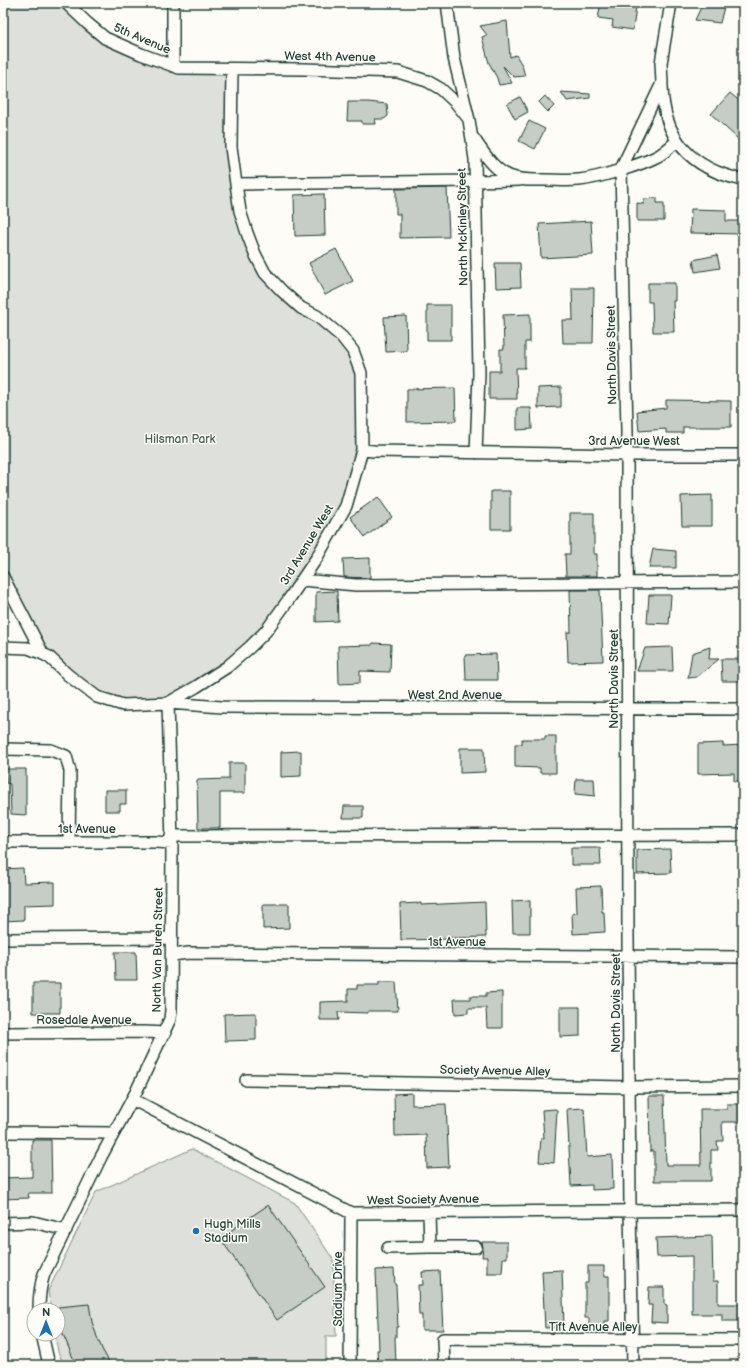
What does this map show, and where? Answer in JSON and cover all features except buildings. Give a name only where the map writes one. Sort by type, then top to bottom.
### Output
[{"type":"street","name":"5th Avenue","points":[[66,3],[104,38],[173,66]]},
{"type":"street","points":[[172,3],[173,66]]},
{"type":"street","name":"North McKinley Street","points":[[447,3],[454,58],[469,120],[475,159],[479,374],[476,453]]},
{"type":"street","name":"North Davis Street","points":[[633,1365],[628,957],[626,455],[621,169],[662,84],[661,63],[671,3]]},
{"type":"street","name":"West 4th Avenue","points":[[173,66],[180,68],[304,69],[398,72],[427,81],[441,89],[456,103],[469,120]]},
{"type":"street","points":[[232,69],[231,147],[240,211],[247,232],[255,254],[265,273],[282,292],[301,308],[324,321],[342,338],[356,356],[361,373],[362,450]]},
{"type":"street","points":[[662,84],[662,101],[665,115],[677,142],[695,160],[708,168],[724,175],[743,180]]},
{"type":"street","points":[[472,136],[485,155],[499,170],[520,180]]},
{"type":"street","points":[[236,184],[579,180],[621,169],[658,156],[677,142]]},
{"type":"street","name":"3rd Avenue West","points":[[3,577],[43,654],[49,657],[68,675],[97,697],[123,705],[168,703],[226,667],[266,631],[302,580],[328,539],[346,506],[362,450],[626,455],[743,455]]},
{"type":"street","points":[[302,580],[356,585],[743,582]]},
{"type":"street","points":[[3,646],[28,648],[43,654]]},
{"type":"street","name":"West 2nd Avenue","points":[[168,703],[222,707],[743,709]]},
{"type":"street","name":"North Van Buren Street","points":[[39,1302],[40,1286],[44,1274],[101,1157],[132,1099],[170,1019],[172,955],[172,840],[168,703]]},
{"type":"street","points":[[3,749],[51,750],[66,756],[70,771],[69,842]]},
{"type":"street","name":"1st Avenue","points":[[3,842],[154,842],[172,840],[743,835]]},
{"type":"street","points":[[3,939],[172,938]]},
{"type":"street","name":"1st Avenue","points":[[172,955],[743,957]]},
{"type":"street","name":"Rosedale Avenue","points":[[3,1033],[164,1033]]},
{"type":"street","name":"Society Avenue Alley","points":[[246,1080],[629,1087],[743,1086]]},
{"type":"street","name":"West Society Avenue","points":[[132,1099],[351,1214],[743,1210]]},
{"type":"street","points":[[3,1132],[114,1133]]},
{"type":"street","points":[[429,1213],[430,1247]]},
{"type":"street","name":"Stadium Drive","points":[[350,1365],[351,1214]]},
{"type":"street","points":[[3,1223],[33,1222],[66,1230]]},
{"type":"street","points":[[388,1248],[476,1247]]},
{"type":"street","name":"Tift Avenue Alley","points":[[444,1365],[444,1339],[743,1340]]},
{"type":"street","points":[[44,1342],[49,1365]]},
{"type":"green space","name":"Hilsman Park","points":[[3,3],[62,3],[85,26],[179,71],[230,71],[239,216],[264,275],[341,339],[360,374],[361,450],[332,529],[249,647],[170,701],[123,704],[98,697],[50,656],[3,575]]},
{"type":"green space","name":"Hugh Mills Stadium","points":[[192,1149],[295,1203],[333,1259],[336,1336],[326,1336],[326,1365],[64,1365],[58,1352],[56,1342],[66,1342],[66,1302],[50,1302],[48,1291],[96,1192]]},
{"type":"place","name":"Hugh Mills Stadium","points":[[196,1231]]}]
